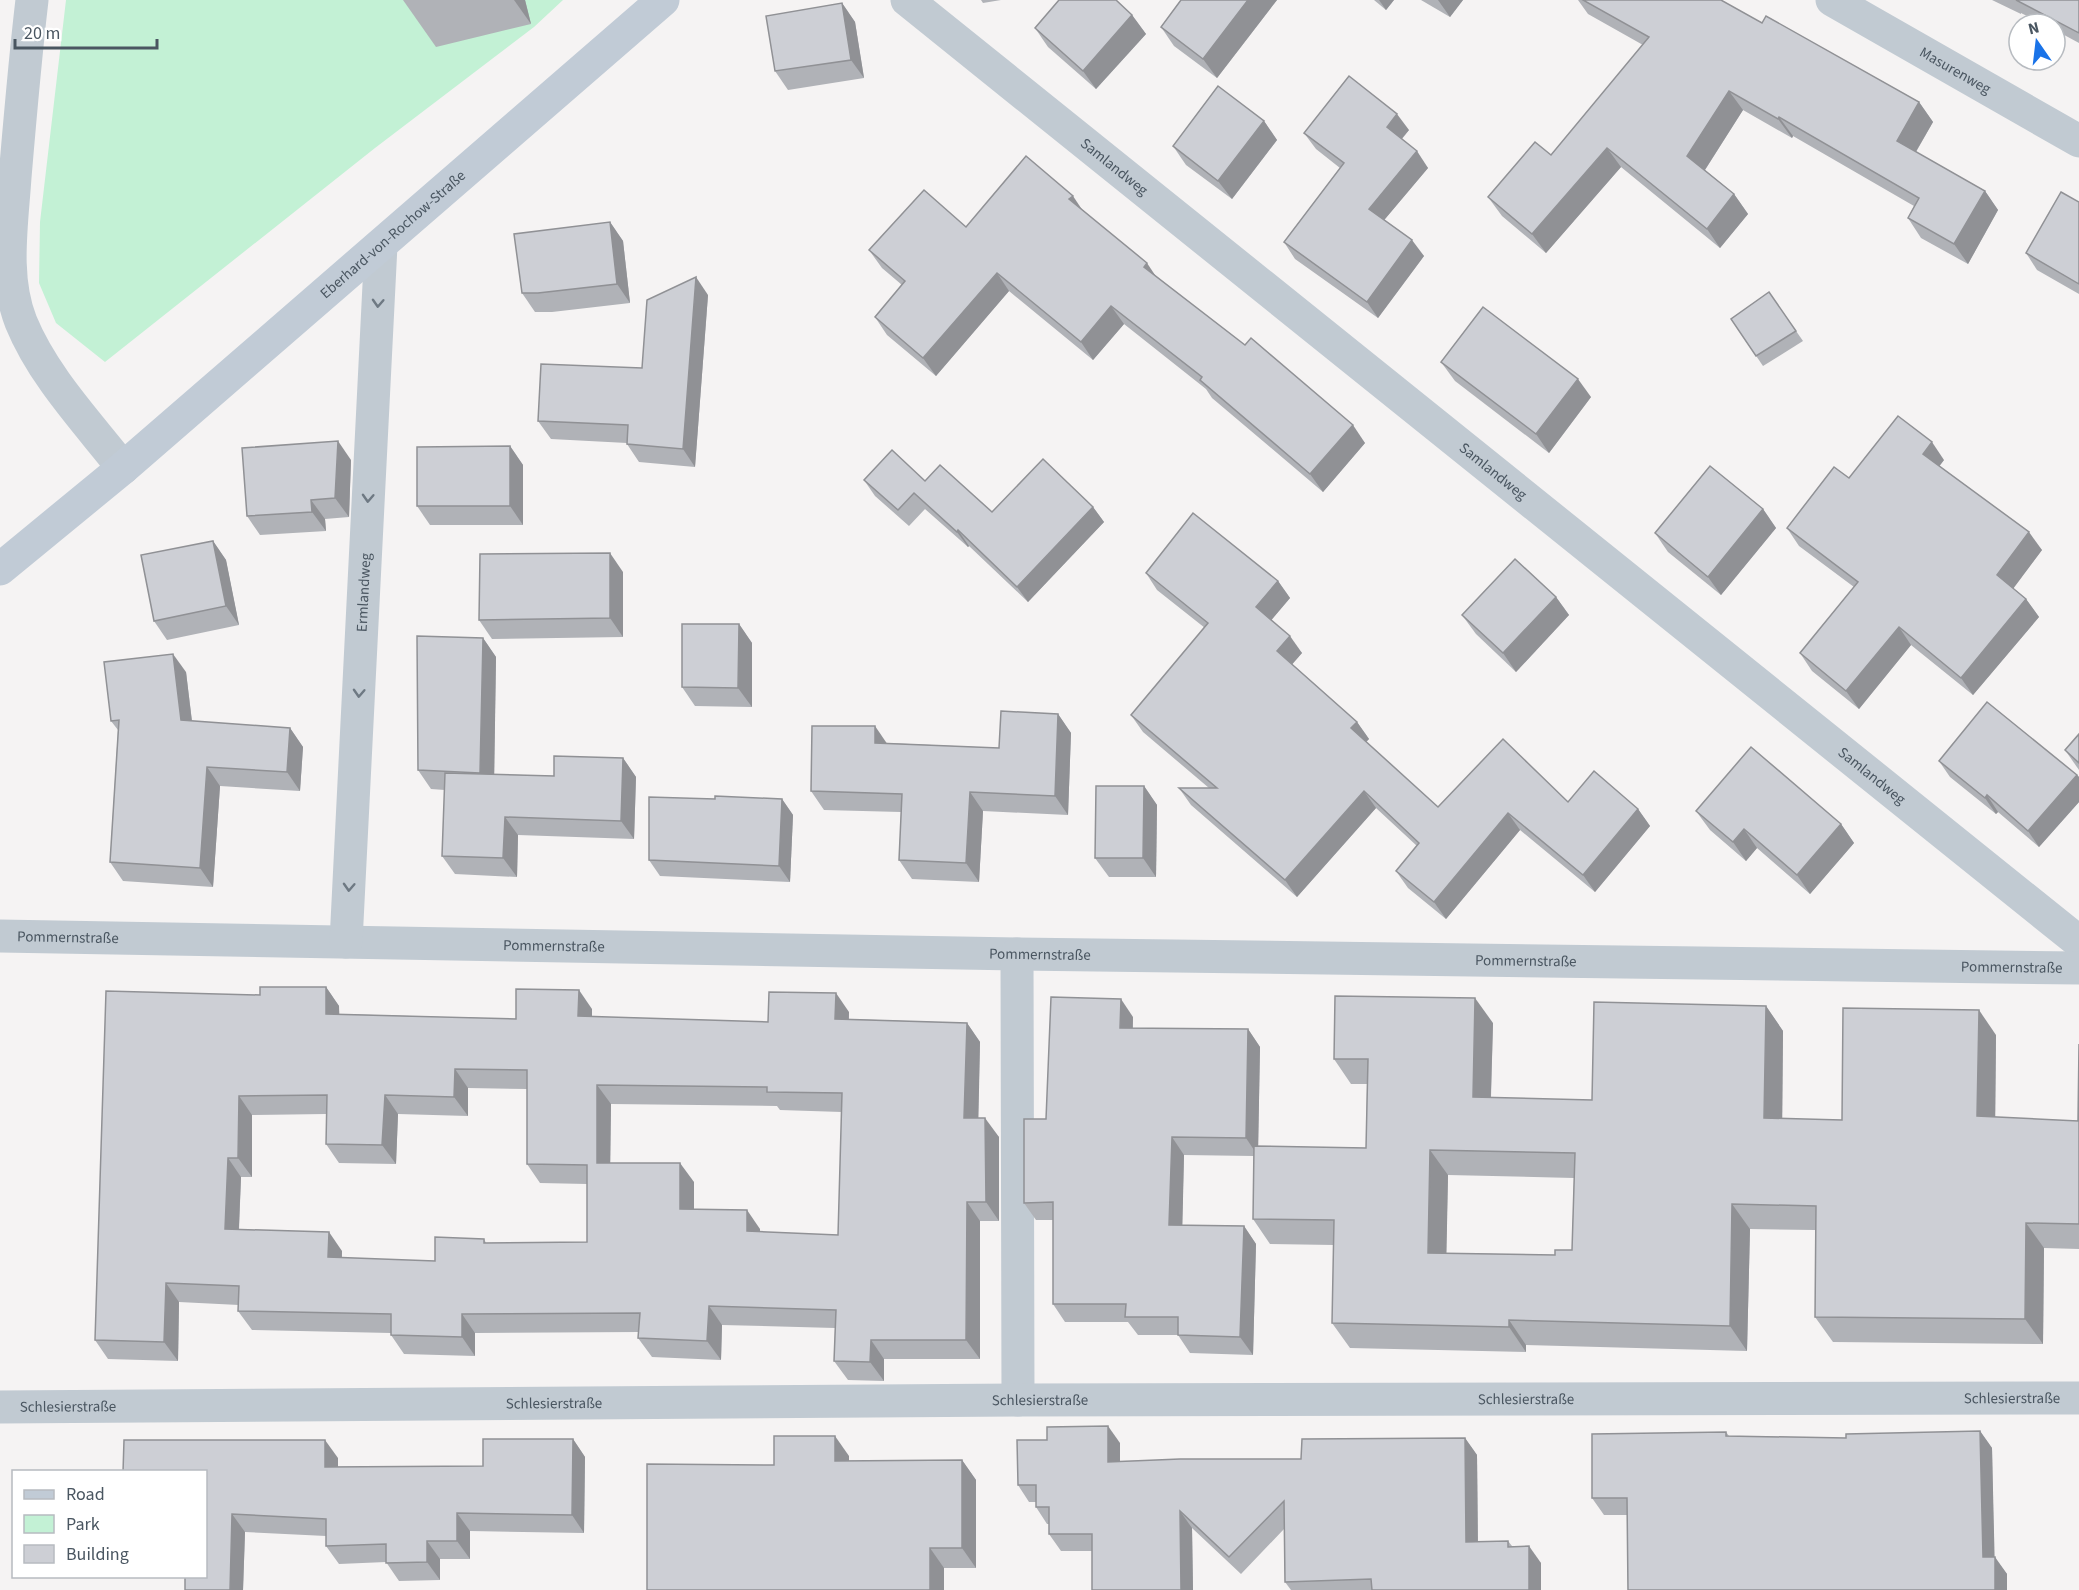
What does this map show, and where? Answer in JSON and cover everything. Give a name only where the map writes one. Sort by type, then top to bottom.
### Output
[{"type":"main road","name":"Eberhard-von-Rochow-Straße","points":[[0,569],[123,468],[663,0]]},
{"type":"street","points":[[32,0],[21,96],[11,236],[10,271],[14,297],[21,322],[46,369],[123,468]]},
{"type":"street","name":"Samlandweg","points":[[907,0],[2079,942]]},
{"type":"street","name":"Masurenweg","points":[[1832,0],[2079,141]]},
{"type":"street","name":"Ermlandweg","points":[[346,942],[381,245]]},
{"type":"street","name":"Pommernstraße","points":[[0,936],[1017,954],[2079,968]]},
{"type":"street","points":[[1017,954],[1018,1400]]},
{"type":"street","name":"Schlesierstraße","points":[[0,1407],[1018,1400],[2079,1398]]},
{"type":"green space","points":[[66,0],[563,0],[534,27],[375,148],[105,362],[56,323],[39,283],[40,222]]},
{"type":"building","points":[[1059,0],[1116,0],[1132,15],[1083,71],[1035,28]]},
{"type":"building","points":[[1181,0],[1248,0],[1203,59],[1161,27]]},
{"type":"building","points":[[1583,0],[1721,0],[1762,23],[1766,16],[1919,102],[1897,141],[1985,191],[1954,244],[1908,218],[1919,198],[1779,117],[1778,119],[1729,91],[1687,156],[1734,194],[1707,229],[1607,148],[1532,234],[1488,197],[1535,142],[1551,155],[1649,37]]},
{"type":"building","points":[[2016,0],[2079,0],[2079,33],[2067,27],[2067,12],[2039,12]]},
{"type":"building","points":[[842,3],[851,60],[775,71],[766,16]]},
{"type":"building","points":[[1349,76],[1397,114],[1387,127],[1417,151],[1369,209],[1412,240],[1367,302],[1284,242],[1344,163],[1304,133]]},
{"type":"building","points":[[1218,86],[1264,121],[1218,181],[1173,146]]},
{"type":"building","points":[[1026,156],[1073,196],[1069,199],[1147,263],[1144,267],[1245,345],[1251,338],[1353,425],[1310,474],[1200,380],[1202,377],[1111,306],[1081,342],[997,273],[923,358],[875,317],[905,281],[869,250],[924,190],[966,227]]},
{"type":"building","points":[[2061,192],[2079,202],[2079,284],[2026,253]]},
{"type":"building","points":[[610,222],[617,284],[522,293],[514,234]]},
{"type":"building","points":[[696,277],[683,449],[627,444],[628,425],[538,421],[541,364],[642,368],[647,300]]},
{"type":"building","points":[[1769,292],[1796,331],[1756,356],[1731,319]]},
{"type":"building","points":[[1483,307],[1578,379],[1536,434],[1441,362]]},
{"type":"building","points":[[1898,416],[1932,442],[1923,454],[2029,532],[1997,575],[2026,599],[1961,678],[1899,627],[1846,691],[1800,653],[1858,582],[1787,528],[1834,467],[1849,478]]},
{"type":"building","points":[[338,441],[335,498],[311,500],[312,512],[247,516],[242,448]]},
{"type":"building","points":[[510,446],[510,506],[417,506],[417,447]]},
{"type":"building","points":[[892,450],[925,481],[940,465],[992,512],[1043,459],[1093,507],[1017,587],[958,530],[957,532],[914,493],[898,510],[864,480]]},
{"type":"building","points":[[1710,466],[1763,509],[1708,577],[1655,533]]},
{"type":"building","points":[[1193,513],[1278,581],[1256,607],[1290,636],[1277,651],[1357,722],[1351,728],[1438,807],[1503,739],[1568,802],[1594,771],[1638,809],[1583,875],[1508,813],[1434,902],[1396,871],[1419,843],[1364,791],[1285,880],[1179,788],[1217,788],[1131,715],[1208,623],[1146,573]]},
{"type":"building","points":[[213,541],[226,606],[154,621],[141,555]]},
{"type":"building","points":[[610,553],[610,618],[479,620],[480,554]]},
{"type":"building","points":[[1515,559],[1556,597],[1503,653],[1462,615]]},
{"type":"building","points":[[682,624],[739,624],[738,688],[682,687]]},
{"type":"building","points":[[417,636],[483,638],[480,773],[418,770]]},
{"type":"building","points":[[173,654],[181,720],[290,728],[287,772],[207,767],[200,868],[110,862],[119,720],[111,721],[104,662]]},
{"type":"building","points":[[1987,702],[2077,775],[2028,831],[1987,795],[1985,798],[1939,761]]},
{"type":"building","points":[[1001,711],[1058,714],[1055,796],[970,792],[966,863],[899,860],[902,794],[811,791],[812,726],[875,726],[875,743],[999,748]]},
{"type":"building","points":[[2079,734],[2079,763],[2065,750]]},
{"type":"building","points":[[1751,747],[1841,824],[1797,875],[1744,829],[1733,842],[1696,811]]},
{"type":"building","points":[[554,756],[623,758],[621,821],[505,817],[503,858],[442,856],[445,773],[554,776]]},
{"type":"building","points":[[1096,786],[1144,786],[1143,858],[1095,858]]},
{"type":"building","points":[[715,796],[782,799],[779,866],[649,860],[649,797],[715,799]]},
{"type":"building","points":[[260,987],[326,987],[326,1014],[516,1019],[516,989],[579,990],[578,1016],[768,1022],[769,992],[836,993],[835,1019],[967,1023],[964,1118],[985,1118],[986,1202],[967,1202],[966,1340],[871,1340],[870,1362],[834,1361],[836,1310],[709,1306],[707,1341],[638,1338],[640,1313],[462,1314],[462,1337],[391,1335],[391,1314],[238,1311],[239,1286],[166,1283],[164,1342],[95,1340],[106,991],[260,995]],"holes":[[[455,1069],[527,1070],[527,1164],[587,1165],[587,1242],[484,1243],[484,1239],[435,1237],[435,1261],[328,1257],[329,1232],[225,1229],[228,1158],[238,1158],[239,1096],[327,1095],[326,1144],[382,1145],[385,1095],[454,1097]],[[597,1085],[767,1087],[767,1092],[842,1093],[838,1235],[747,1231],[747,1210],[680,1209],[680,1163],[597,1163]]]},
{"type":"building","points":[[1335,996],[1475,998],[1473,1097],[1592,1100],[1594,1002],[1766,1006],[1764,1118],[1842,1120],[1843,1008],[1979,1010],[1977,1116],[2078,1121],[2079,1044],[2079,1224],[2026,1223],[2025,1319],[1815,1317],[1816,1206],[1732,1204],[1730,1326],[1509,1320],[1509,1327],[1332,1323],[1334,1220],[1253,1219],[1254,1146],[1366,1148],[1368,1059],[1334,1059]],"holes":[[[1430,1150],[1575,1153],[1572,1250],[1555,1250],[1555,1255],[1428,1253]]]},
{"type":"building","points":[[1051,997],[1121,999],[1120,1028],[1248,1029],[1246,1138],[1172,1137],[1169,1225],[1244,1226],[1240,1337],[1178,1335],[1178,1317],[1125,1317],[1126,1304],[1053,1304],[1053,1202],[1024,1203],[1024,1119],[1046,1119]]},
{"type":"building","points":[[1108,1426],[1108,1462],[1180,1459],[1301,1459],[1302,1439],[1465,1438],[1466,1542],[1508,1541],[1508,1547],[1529,1546],[1529,1590],[1372,1590],[1371,1579],[1285,1582],[1284,1501],[1229,1557],[1180,1511],[1181,1590],[1092,1590],[1092,1534],[1049,1534],[1049,1507],[1036,1507],[1036,1485],[1018,1485],[1017,1440],[1047,1440],[1047,1427]]},
{"type":"building","points":[[1980,1431],[1983,1557],[1995,1557],[1995,1590],[1628,1590],[1627,1498],[1592,1498],[1592,1434],[1726,1432],[1726,1436],[1846,1438],[1846,1434]]},
{"type":"building","points":[[774,1436],[835,1436],[835,1461],[962,1460],[962,1548],[930,1548],[930,1590],[647,1590],[647,1464],[774,1465]]},
{"type":"building","points":[[483,1439],[573,1439],[572,1515],[457,1513],[457,1541],[427,1541],[427,1562],[386,1563],[386,1544],[326,1546],[326,1519],[232,1514],[230,1590],[185,1590],[185,1578],[207,1578],[207,1470],[123,1470],[124,1440],[325,1440],[325,1467],[483,1466]]}]
